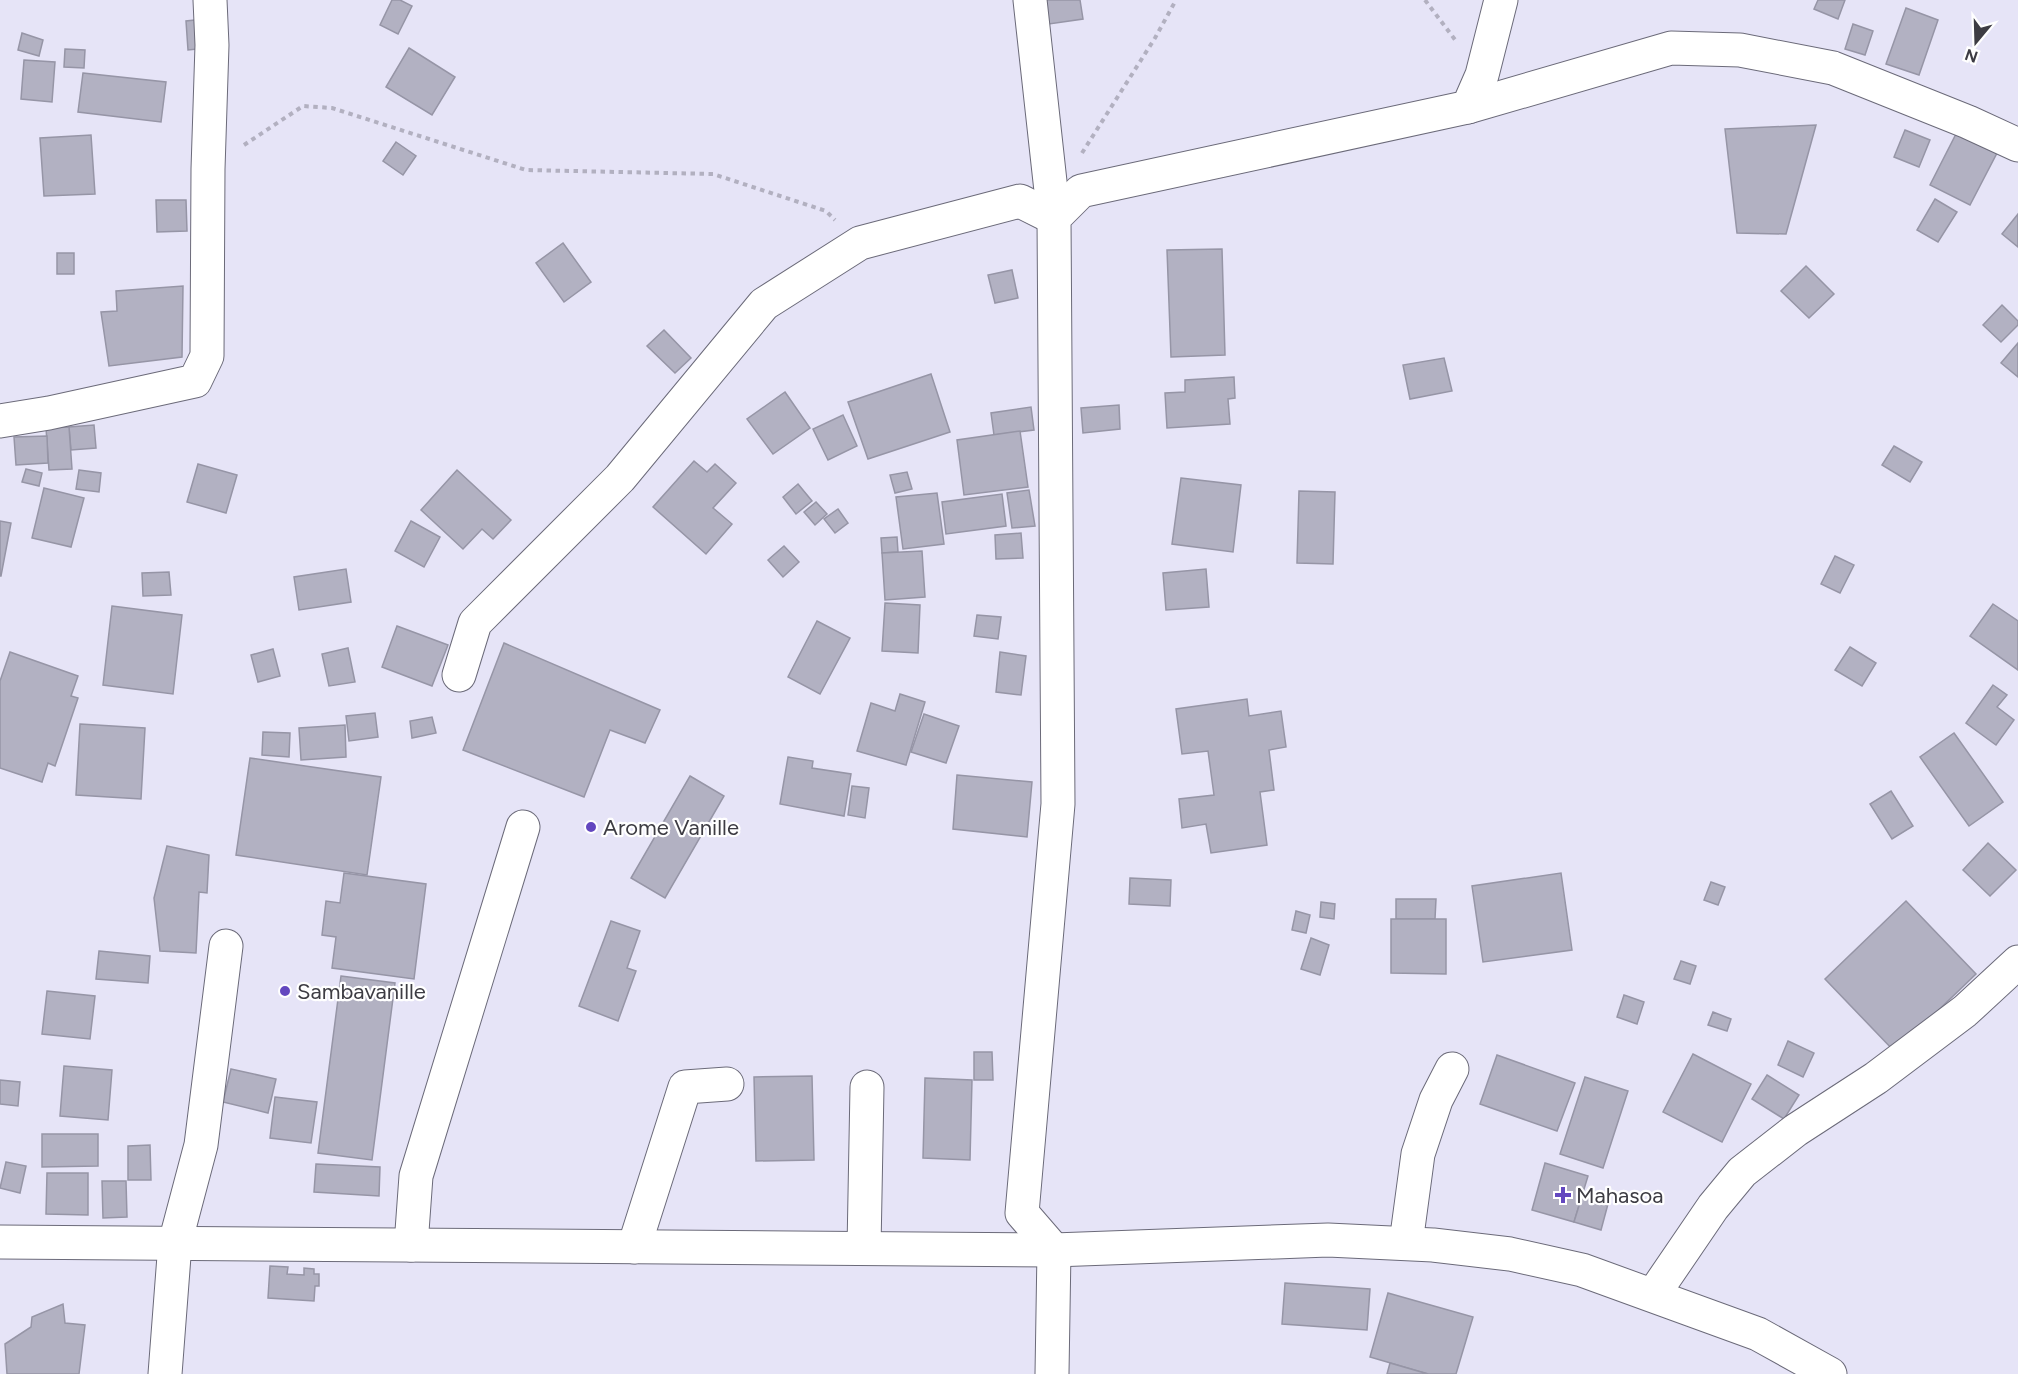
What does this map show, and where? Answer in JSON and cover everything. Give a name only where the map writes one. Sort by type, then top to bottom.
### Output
[{"type":"street","points":[[0,421],[49,413],[195,381],[207,356],[208,169],[212,45],[210,0]]},
{"type":"street","points":[[1030,0],[1054,218],[1058,804],[1022,1213],[1053,1250],[1052,1374]]},
{"type":"street","points":[[1468,107],[1482,75],[1501,0]]},
{"type":"street","points":[[1054,218],[1081,191],[1468,107],[1671,48],[1740,50],[1833,68],[1968,122],[2018,145]]},
{"type":"street","points":[[459,675],[475,623],[620,478],[764,304],[860,243],[1020,201],[1054,218]]},
{"type":"street","points":[[411,1245],[416,1176],[523,827]]},
{"type":"street","points":[[165,1374],[175,1243],[201,1145],[226,946]]},
{"type":"street","points":[[1653,1295],[1713,1207],[1742,1172],[1796,1130],[1876,1078],[1965,1011],[2018,962]]},
{"type":"street","points":[[1406,1243],[1418,1154],[1436,1100],[1452,1069]]},
{"type":"street","points":[[634,1246],[685,1087],[727,1084]]},
{"type":"street","points":[[864,1248],[867,1087]]},
{"type":"street","points":[[0,1242],[1053,1250],[1328,1240],[1406,1243],[1510,1254],[1582,1270],[1758,1334],[1830,1374]]},
{"type":"path","points":[[1079,158],[1155,38],[1176,0]]},
{"type":"path","points":[[208,169],[303,106],[332,108],[526,170],[713,174],[826,211],[860,243]]},
{"type":"building","points":[[392,0],[400,0],[412,6],[398,34],[380,25]]},
{"type":"building","points":[[1045,0],[1080,0],[1083,19],[1049,24]]},
{"type":"building","points":[[1818,0],[1845,0],[1838,19],[1814,9]]},
{"type":"building","points":[[1906,8],[1938,20],[1919,75],[1886,64]]},
{"type":"building","points":[[204,19],[207,48],[188,50],[186,21]]},
{"type":"building","points":[[1853,24],[1873,31],[1865,55],[1845,49]]},
{"type":"building","points":[[22,33],[43,40],[39,56],[18,50]]},
{"type":"building","points":[[409,48],[455,77],[432,115],[386,87]]},
{"type":"building","points":[[65,49],[85,50],[84,68],[64,67]]},
{"type":"building","points":[[24,60],[55,62],[52,102],[21,99]]},
{"type":"building","points":[[83,73],[166,82],[161,122],[78,112]]},
{"type":"building","points":[[1816,125],[1786,234],[1737,233],[1725,129]]},
{"type":"building","points":[[1905,130],[1930,140],[1919,167],[1894,157]]},
{"type":"building","points":[[1957,132],[1997,153],[1970,205],[1930,185]]},
{"type":"building","points":[[91,135],[95,194],[44,196],[40,138]]},
{"type":"building","points":[[396,142],[416,156],[403,175],[383,161]]},
{"type":"building","points":[[1935,199],[1957,212],[1938,242],[1917,230]]},
{"type":"building","points":[[156,200],[186,200],[187,231],[157,232]]},
{"type":"building","points":[[2018,214],[2018,247],[2002,234]]},
{"type":"building","points":[[563,243],[591,282],[564,302],[536,263]]},
{"type":"building","points":[[1222,249],[1225,355],[1171,357],[1167,250]]},
{"type":"building","points":[[57,253],[74,253],[74,274],[57,274]]},
{"type":"building","points":[[1806,266],[1834,294],[1809,318],[1781,291]]},
{"type":"building","points":[[1012,270],[1018,298],[995,303],[988,275]]},
{"type":"building","points":[[183,286],[182,357],[109,366],[101,312],[117,311],[116,291]]},
{"type":"building","points":[[2002,305],[2018,321],[2018,325],[2001,342],[1983,325]]},
{"type":"building","points":[[664,330],[691,358],[675,373],[647,346]]},
{"type":"building","points":[[2018,343],[2018,377],[2001,363]]},
{"type":"building","points":[[1444,358],[1452,391],[1410,399],[1403,365]]},
{"type":"building","points":[[931,374],[950,432],[868,459],[848,402]]},
{"type":"building","points":[[1234,377],[1235,398],[1228,399],[1230,424],[1167,428],[1165,393],[1185,392],[1185,380]]},
{"type":"building","points":[[785,392],[810,428],[773,454],[747,419]]},
{"type":"building","points":[[1119,405],[1120,429],[1083,433],[1081,408]]},
{"type":"building","points":[[1031,407],[1034,430],[994,435],[991,413]]},
{"type":"building","points":[[843,415],[857,446],[828,460],[813,429]]},
{"type":"building","points":[[94,425],[96,448],[71,450],[69,427]]},
{"type":"building","points":[[69,427],[72,469],[49,470],[46,428]]},
{"type":"building","points":[[1020,431],[1028,487],[964,495],[957,440]]},
{"type":"building","points":[[47,436],[48,463],[16,465],[14,437]]},
{"type":"building","points":[[1894,446],[1922,462],[1910,482],[1882,465]]},
{"type":"building","points":[[694,461],[707,472],[715,464],[736,483],[713,508],[732,524],[706,554],[653,507]]},
{"type":"building","points":[[198,464],[237,475],[226,513],[187,502]]},
{"type":"building","points":[[26,469],[42,473],[39,486],[22,482]]},
{"type":"building","points":[[79,470],[101,473],[99,492],[76,489]]},
{"type":"building","points":[[457,470],[511,520],[493,539],[482,529],[463,549],[421,510]]},
{"type":"building","points":[[907,472],[912,489],[895,493],[890,475]]},
{"type":"building","points":[[1181,478],[1241,485],[1233,552],[1172,544]]},
{"type":"building","points":[[798,484],[812,501],[796,514],[783,497]]},
{"type":"building","points":[[44,488],[84,498],[71,547],[32,538]]},
{"type":"building","points":[[1029,490],[1035,526],[1012,528],[1007,493]]},
{"type":"building","points":[[1299,491],[1335,492],[1333,564],[1297,563]]},
{"type":"building","points":[[937,493],[944,544],[903,549],[896,497]]},
{"type":"building","points":[[1002,494],[1006,526],[946,534],[942,502]]},
{"type":"building","points":[[816,502],[827,514],[815,525],[804,512]]},
{"type":"building","points":[[838,509],[848,523],[835,533],[824,519]]},
{"type":"building","points":[[0,521],[11,523],[1,576],[0,576]]},
{"type":"building","points":[[411,521],[440,537],[424,567],[395,551]]},
{"type":"building","points":[[1021,533],[1023,558],[996,559],[995,535]]},
{"type":"building","points":[[897,537],[898,552],[882,553],[881,538]]},
{"type":"building","points":[[784,546],[799,562],[783,577],[768,560]]},
{"type":"building","points":[[922,551],[925,597],[885,600],[882,553]]},
{"type":"building","points":[[1835,556],[1854,565],[1840,593],[1821,584]]},
{"type":"building","points":[[346,569],[351,602],[299,610],[294,577]]},
{"type":"building","points":[[1206,569],[1209,607],[1166,610],[1163,573]]},
{"type":"building","points":[[169,572],[171,595],[143,596],[142,573]]},
{"type":"building","points":[[885,603],[920,605],[918,653],[882,651]]},
{"type":"building","points":[[1993,604],[2018,621],[2018,670],[1970,636]]},
{"type":"building","points":[[112,606],[182,615],[173,694],[103,685]]},
{"type":"building","points":[[977,615],[1001,617],[998,639],[974,636]]},
{"type":"building","points":[[817,621],[850,638],[820,694],[788,677]]},
{"type":"building","points":[[397,626],[448,645],[432,686],[382,667]]},
{"type":"building","points":[[504,643],[660,710],[645,743],[610,730],[584,797],[463,750]]},
{"type":"building","points":[[1850,647],[1876,663],[1862,686],[1835,670]]},
{"type":"building","points":[[348,648],[355,682],[329,686],[322,654]]},
{"type":"building","points":[[273,649],[280,676],[258,682],[251,655]]},
{"type":"building","points":[[10,652],[78,676],[71,696],[78,698],[55,766],[48,763],[42,782],[0,768],[0,681]]},
{"type":"building","points":[[1000,652],[1026,656],[1021,695],[996,692]]},
{"type":"building","points":[[1993,685],[2007,695],[1997,707],[2014,720],[1996,745],[1966,723]]},
{"type":"building","points":[[900,694],[925,702],[906,765],[857,751],[871,703],[895,711]]},
{"type":"building","points":[[1247,699],[1249,716],[1281,711],[1286,747],[1269,750],[1274,790],[1260,792],[1267,845],[1211,853],[1206,824],[1182,828],[1179,799],[1214,795],[1208,751],[1182,754],[1176,709]]},
{"type":"building","points":[[375,713],[378,737],[349,741],[346,716]]},
{"type":"building","points":[[924,714],[959,726],[946,763],[911,752]]},
{"type":"building","points":[[432,717],[436,733],[412,738],[410,721]]},
{"type":"building","points":[[80,724],[145,728],[141,799],[76,795]]},
{"type":"building","points":[[345,725],[346,757],[301,760],[299,728]]},
{"type":"building","points":[[263,732],[290,733],[289,757],[262,755]]},
{"type":"building","points":[[1954,733],[2003,802],[1969,826],[1920,757]]},
{"type":"building","points":[[788,757],[813,761],[812,768],[851,774],[844,816],[780,804]]},
{"type":"building","points":[[250,758],[381,777],[367,875],[236,855]]},
{"type":"building","points":[[957,775],[1032,782],[1027,837],[953,829]]},
{"type":"building","points":[[690,776],[724,796],[665,898],[631,878]]},
{"type":"building","points":[[852,786],[869,788],[865,818],[848,815]]},
{"type":"building","points":[[1891,791],[1913,826],[1892,839],[1870,804]]},
{"type":"building","points":[[1988,843],[2016,870],[1990,896],[1963,870]]},
{"type":"building","points":[[167,846],[209,855],[207,893],[199,892],[196,953],[160,951],[154,898]]},
{"type":"building","points":[[344,873],[426,884],[414,979],[332,968],[336,937],[322,935],[326,901],[340,903]]},
{"type":"building","points":[[1561,873],[1572,950],[1483,962],[1472,886]]},
{"type":"building","points":[[1130,878],[1171,880],[1170,906],[1129,904]]},
{"type":"building","points":[[1711,882],[1725,887],[1718,905],[1704,900]]},
{"type":"building","points":[[1396,899],[1436,899],[1435,919],[1396,919]]},
{"type":"building","points":[[1906,901],[1976,974],[1895,1052],[1825,979]]},
{"type":"building","points":[[1321,902],[1335,904],[1334,919],[1320,917]]},
{"type":"building","points":[[1296,911],[1310,915],[1306,933],[1292,930]]},
{"type":"building","points":[[1391,919],[1446,919],[1446,974],[1391,973]]},
{"type":"building","points":[[611,921],[640,931],[627,968],[636,971],[618,1021],[579,1006]]},
{"type":"building","points":[[1311,938],[1329,945],[1320,975],[1301,969]]},
{"type":"building","points":[[99,951],[150,956],[148,983],[96,979]]},
{"type":"building","points":[[1681,961],[1696,966],[1690,984],[1674,979]]},
{"type":"building","points":[[341,976],[395,983],[372,1160],[318,1153]]},
{"type":"building","points":[[47,991],[95,996],[90,1039],[42,1034]]},
{"type":"building","points":[[1624,995],[1644,1002],[1637,1024],[1617,1017]]},
{"type":"building","points":[[1713,1012],[1731,1019],[1727,1031],[1708,1025]]},
{"type":"building","points":[[1788,1041],[1814,1053],[1803,1077],[1778,1065]]},
{"type":"building","points":[[974,1052],[992,1052],[993,1080],[974,1080]]},
{"type":"building","points":[[1693,1054],[1751,1084],[1722,1142],[1663,1112]]},
{"type":"building","points":[[1497,1055],[1575,1083],[1557,1131],[1480,1104]]},
{"type":"building","points":[[64,1066],[112,1070],[108,1120],[60,1116]]},
{"type":"building","points":[[231,1069],[276,1079],[268,1113],[223,1102]]},
{"type":"building","points":[[1767,1075],[1799,1095],[1784,1119],[1752,1099]]},
{"type":"building","points":[[812,1076],[814,1160],[756,1161],[754,1077]]},
{"type":"building","points":[[1585,1077],[1628,1091],[1603,1168],[1560,1154]]},
{"type":"building","points":[[925,1078],[972,1080],[970,1160],[923,1158]]},
{"type":"building","points":[[0,1080],[20,1082],[18,1106],[0,1104]]},
{"type":"building","points":[[275,1097],[317,1102],[311,1143],[270,1138]]},
{"type":"building","points":[[42,1134],[98,1134],[98,1166],[42,1167]]},
{"type":"building","points":[[150,1145],[151,1180],[128,1180],[128,1146]]},
{"type":"building","points":[[6,1162],[26,1166],[20,1193],[0,1188]]},
{"type":"building","points":[[1545,1163],[1588,1176],[1574,1222],[1532,1210]]},
{"type":"building","points":[[316,1164],[380,1167],[379,1196],[314,1192]]},
{"type":"building","points":[[47,1173],[88,1173],[88,1215],[46,1214]]},
{"type":"building","points":[[102,1181],[126,1181],[127,1217],[103,1218]]},
{"type":"building","points":[[1582,1196],[1608,1204],[1601,1230],[1574,1222]]},
{"type":"building","points":[[270,1266],[288,1267],[287,1274],[304,1275],[304,1268],[314,1269],[314,1274],[319,1274],[319,1286],[315,1286],[314,1301],[268,1298]]},
{"type":"building","points":[[1285,1283],[1370,1289],[1367,1330],[1282,1324]]},
{"type":"building","points":[[1388,1293],[1473,1317],[1456,1374],[1428,1374],[1370,1357]]},
{"type":"building","points":[[63,1304],[65,1323],[85,1325],[79,1374],[7,1374],[5,1344],[31,1327],[32,1317]]},
{"type":"building","points":[[1390,1363],[1428,1374],[1387,1374]]},
{"type":"place","name":"Arome Vanille","points":[[591,827]]},
{"type":"place","name":"Sambavanille","points":[[285,991]]},
{"type":"place","name":"Mahasoa","points":[[1563,1195]]}]
